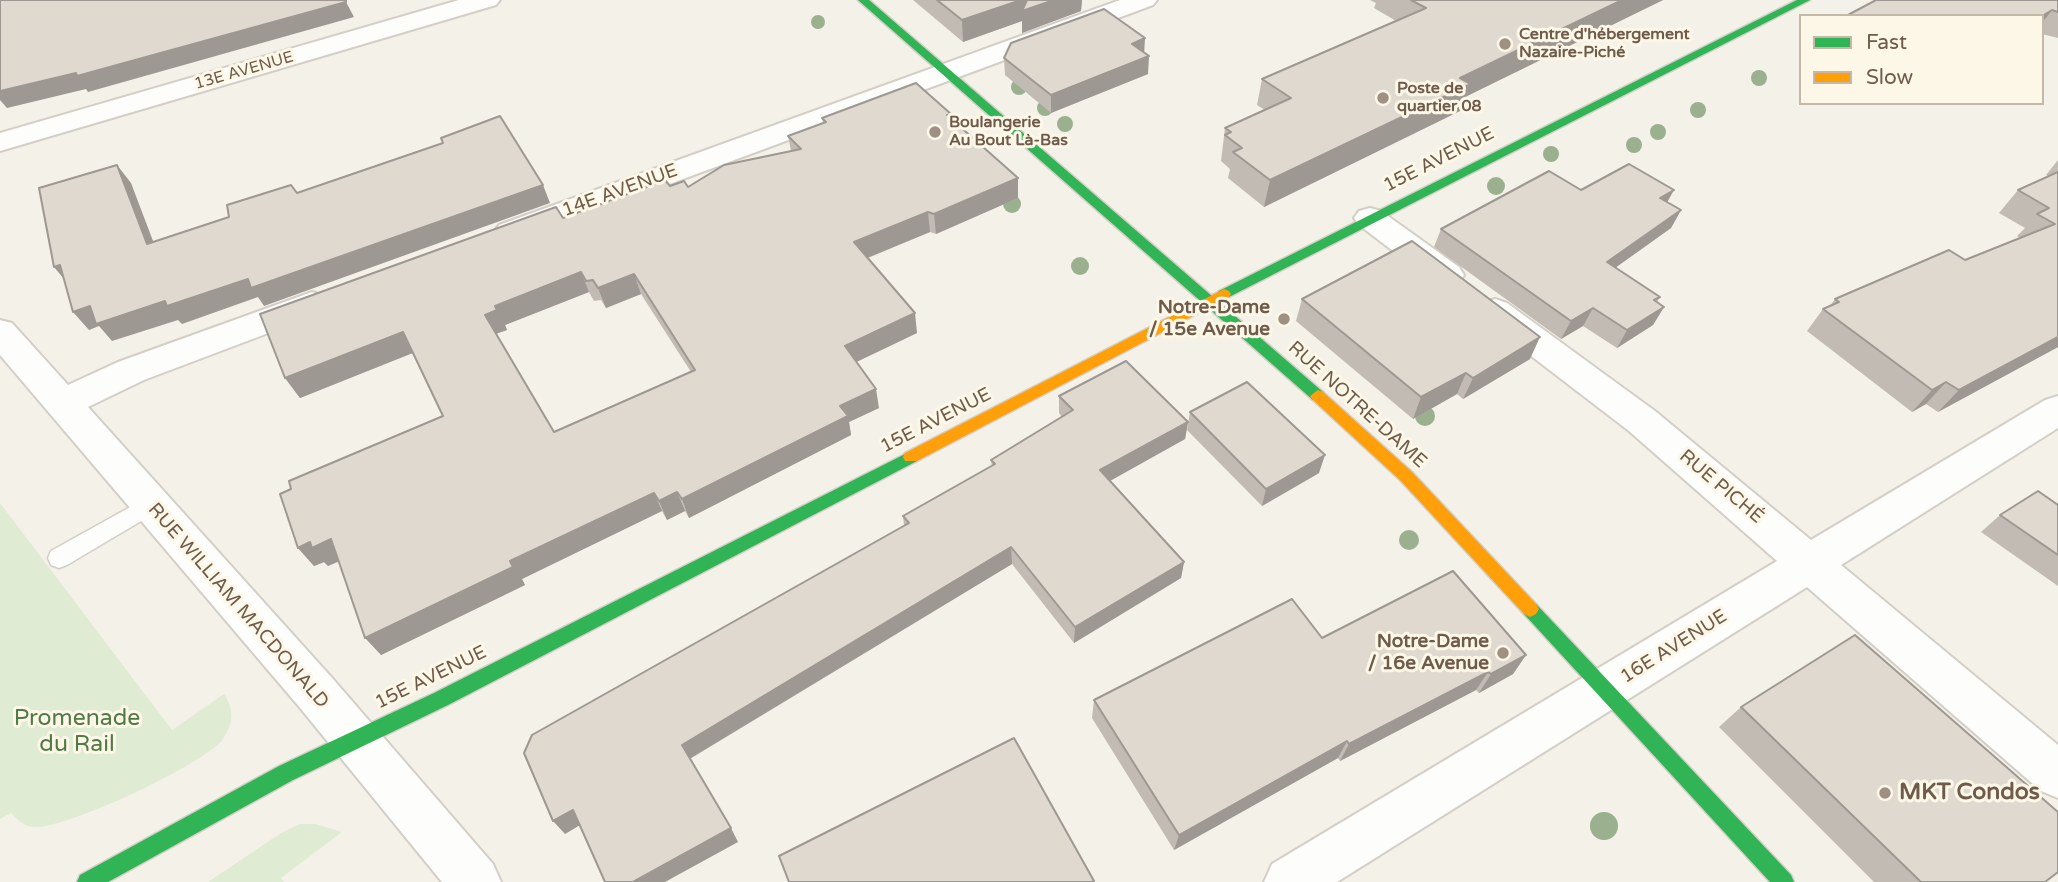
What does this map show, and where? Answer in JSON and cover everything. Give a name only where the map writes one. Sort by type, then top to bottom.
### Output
[{"type":"street","name":"13E AVENUE","points":[[0,142],[487,0]]},
{"type":"street","name":"RUE NOTRE-DAME","points":[[863,0],[964,91],[1211,302],[1406,476],[1784,882]]},
{"type":"street","name":"14E AVENUE","points":[[482,242],[1144,0]]},
{"type":"street","name":"15E AVENUE","points":[[87,882],[258,787],[441,699],[1370,218],[1805,0]]},
{"type":"street","name":"RUE PICHÉ","points":[[1370,218],[1642,421],[1811,562],[2058,775]]},
{"type":"street","points":[[61,404],[131,371],[339,294]]},
{"type":"street","name":"RUE WILLIAM MACDONALD","points":[[0,332],[317,694],[475,882]]},
{"type":"street","name":"16E AVENUE","points":[[1290,882],[2058,410]]},
{"type":"lane","points":[[59,558],[150,505]]},
{"type":"green space","name":"Promenade du Rail","points":[[0,503],[172,730],[224,694],[231,711],[231,722],[223,739],[190,764],[133,794],[50,825],[27,825],[11,813],[0,819]]},
{"type":"green space","points":[[300,824],[315,824],[342,832],[281,878],[284,882],[208,882],[281,833]]},
{"type":"building","points":[[0,0],[346,2],[77,76],[76,73],[0,91]]},
{"type":"building","points":[[937,0],[1021,0],[962,20]]},
{"type":"building","points":[[1027,0],[1054,0],[1022,11]]},
{"type":"building","points":[[1411,0],[1622,0],[1460,78],[1471,84],[1270,180],[1233,152],[1242,148],[1225,135],[1231,132],[1225,128],[1291,98],[1262,79],[1426,8]]},
{"type":"building","points":[[1876,0],[2058,0],[2058,12],[2052,10],[2044,15],[1850,14]]},
{"type":"building","points":[[1104,9],[1145,38],[1132,44],[1149,56],[1051,95],[1004,58],[1011,43]]},
{"type":"building","points":[[916,83],[951,114],[947,115],[1018,178],[934,214],[928,212],[854,242],[915,313],[845,346],[876,389],[840,406],[848,416],[682,499],[677,492],[659,501],[654,493],[510,561],[513,567],[365,638],[331,539],[312,548],[310,542],[298,548],[280,494],[291,489],[289,481],[443,416],[403,332],[285,378],[260,314],[556,207],[563,218],[665,180],[670,186],[684,181],[688,187],[724,165],[801,149],[788,136],[826,122],[822,118]],"holes":[[[581,272],[586,281],[593,280],[598,288],[634,274],[695,370],[554,432],[485,315],[497,310],[495,306]]]},
{"type":"building","points":[[500,116],[543,185],[251,288],[248,279],[167,306],[165,301],[96,324],[90,306],[73,312],[60,265],[54,267],[39,188],[117,165],[147,244],[229,217],[227,205],[291,185],[297,193],[443,143],[441,138]]},
{"type":"building","points":[[1629,164],[1674,190],[1660,198],[1681,210],[1607,262],[1660,297],[1654,300],[1664,307],[1627,330],[1593,308],[1571,321],[1441,229],[1549,171],[1581,190]]},
{"type":"building","points":[[2058,172],[2058,337],[1959,390],[1946,382],[1932,390],[1823,309],[1839,302],[1835,299],[1949,250],[1965,260],[2055,224],[2037,214],[2049,208],[2018,190]]},
{"type":"building","points":[[1412,241],[1540,337],[1473,378],[1466,373],[1421,397],[1302,299]]},
{"type":"building","points":[[1126,361],[1188,422],[1100,470],[1184,562],[1075,627],[1011,547],[682,745],[731,828],[633,882],[605,882],[573,810],[553,821],[524,753],[532,735],[909,523],[903,516],[995,464],[991,460],[1073,410],[1059,396]]},
{"type":"building","points":[[1247,382],[1325,455],[1266,489],[1190,412]]},
{"type":"building","points":[[2038,491],[2058,505],[2058,555],[2000,515]]},
{"type":"building","points":[[1453,571],[1526,655],[1349,744],[1347,741],[1179,835],[1094,700],[1292,599],[1322,638]]},
{"type":"building","name":"MKT Condos","points":[[1855,635],[2058,812],[2058,872],[2045,882],[1921,882],[1741,707]]},
{"type":"building","points":[[1014,738],[1094,881],[789,882],[779,856]]},
{"type":"traffic: fast","points":[[863,0],[1318,396]]},
{"type":"traffic: fast","points":[[1224,294],[1805,0]]},
{"type":"traffic: fast","points":[[87,882],[286,773],[441,699],[911,457]]},
{"type":"traffic: fast","points":[[1530,609],[1784,882]]},
{"type":"traffic: slow","points":[[911,457],[1224,294]]},
{"type":"traffic: slow","points":[[1318,396],[1406,476],[1530,609]]},
{"type":"place","name":"Centre d'hébergement Nazaire-Piché","points":[[1505,44]]},
{"type":"place","name":"Poste de quartier 08","points":[[1383,98]]},
{"type":"place","name":"Boulangerie Au Bout Là-Bas","points":[[935,132]]},
{"type":"place","name":"Notre-Dame / 15e Avenue","points":[[1284,319]]},
{"type":"place","name":"Notre-Dame / 16e Avenue","points":[[1503,653]]},
{"type":"place","name":"MKT Condos","points":[[1885,793]]}]
